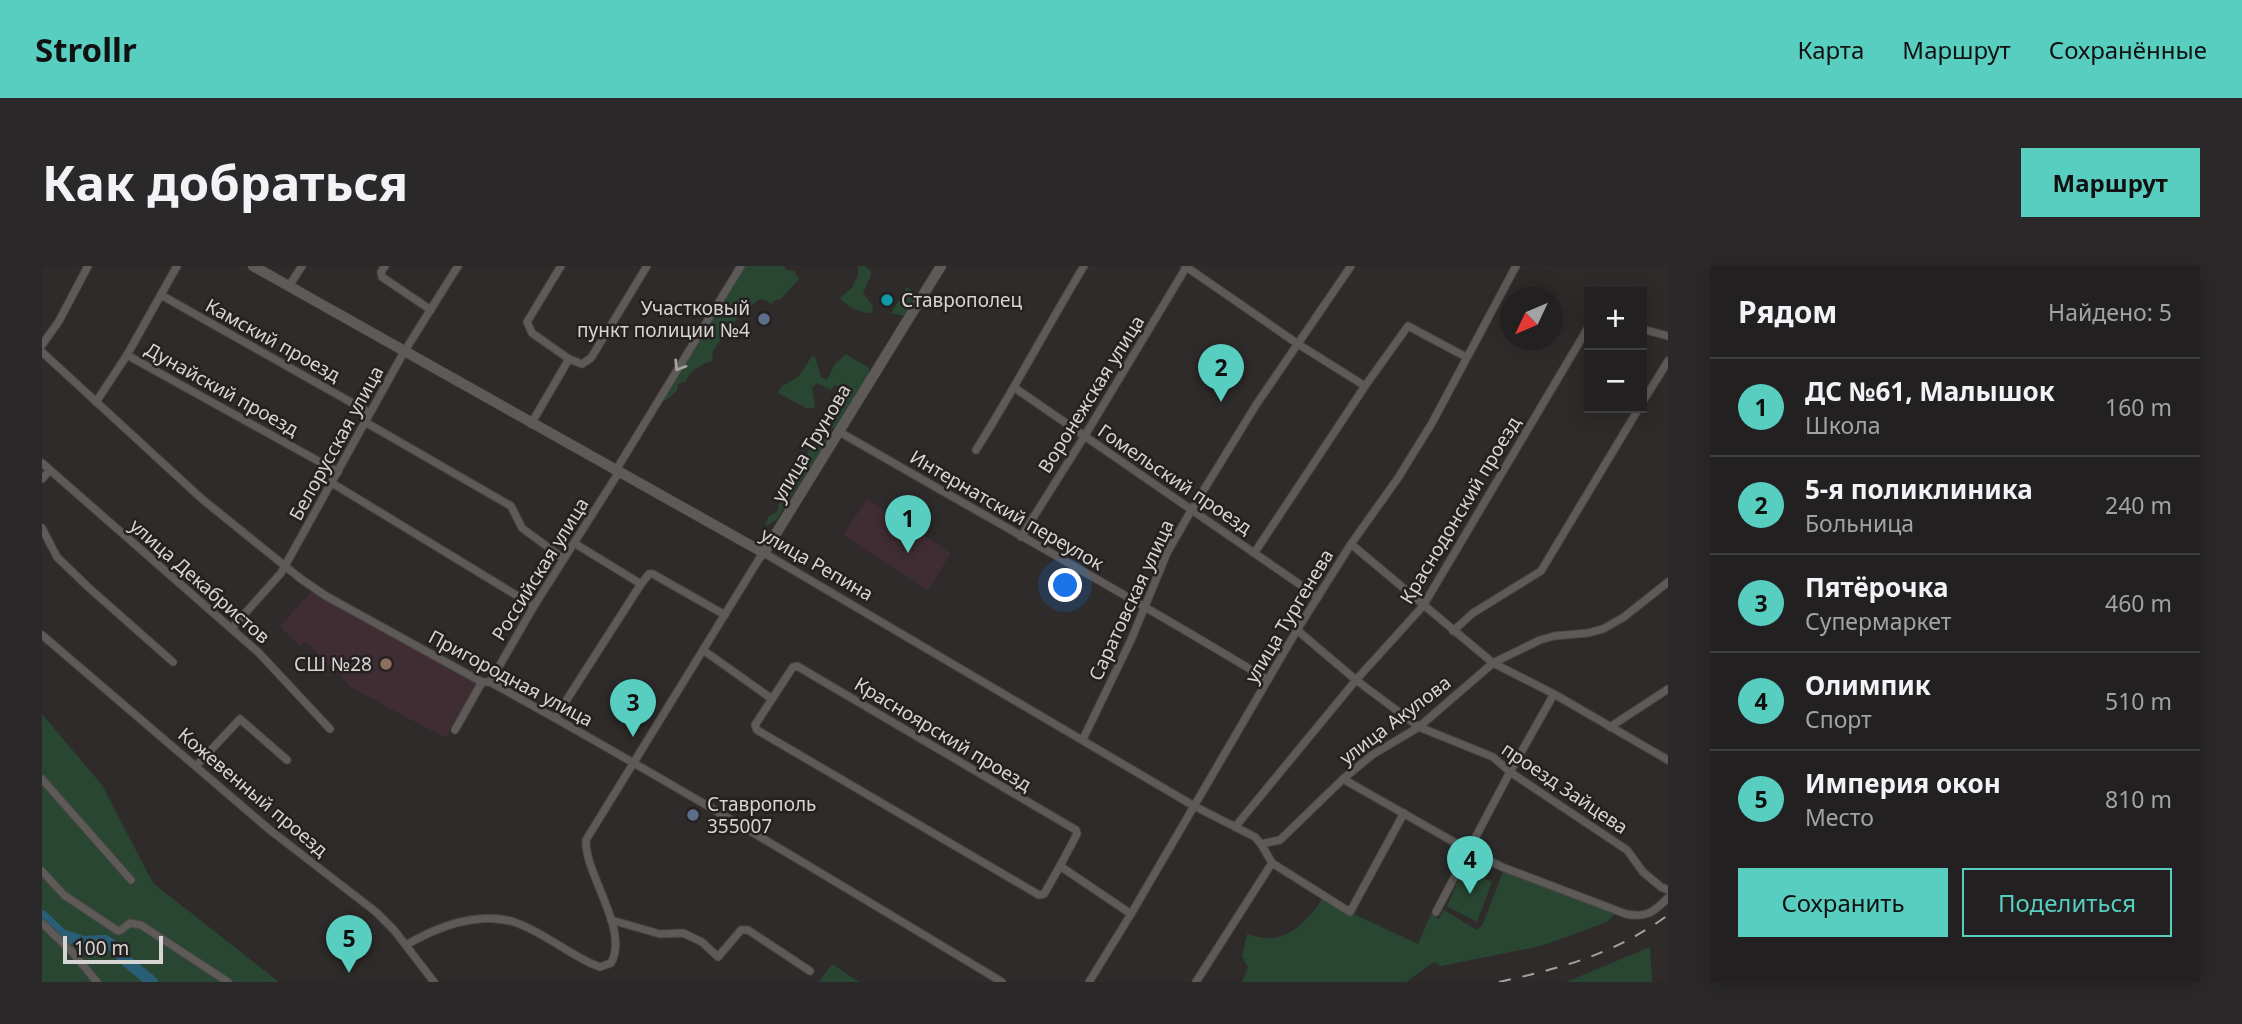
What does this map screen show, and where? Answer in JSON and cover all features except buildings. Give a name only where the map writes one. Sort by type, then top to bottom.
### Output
[{"type":"street","points":[[42,345],[59,321],[88,266]]},
{"type":"street","points":[[96,402],[127,355],[177,266]]},
{"type":"street","name":"улица Репина","points":[[253,266],[764,554],[1194,806],[1255,837],[1272,863],[1350,912],[1404,813]]},
{"type":"street","points":[[289,286],[302,266]]},
{"type":"street","points":[[385,266],[381,272],[382,277],[431,310]]},
{"type":"street","name":"Белорусская улица","points":[[232,628],[281,573],[404,352],[458,266]]},
{"type":"street","points":[[561,266],[527,322],[532,333],[569,359],[582,364],[591,358],[647,266]]},
{"type":"street","name":"Российская улица","points":[[455,730],[574,543],[741,266]]},
{"type":"street","name":"улица Трунова","points":[[406,945],[447,926],[474,919],[500,919],[525,927],[600,967],[608,965],[614,958],[615,939],[611,920],[587,853],[586,840],[942,266]]},
{"type":"street","points":[[975,450],[1015,388],[1084,266]]},
{"type":"street","points":[[1186,266],[1298,344],[1365,386]]},
{"type":"street","name":"Воронежская улица","points":[[1021,537],[1186,266]]},
{"type":"street","name":"Саратовская улица","points":[[1083,739],[1131,640],[1167,554],[1192,509],[1256,405],[1351,266]]},
{"type":"street","name":"улица Тургенева","points":[[1089,982],[1297,630],[1432,423],[1516,266]]},
{"type":"street","name":"Камский проезд","points":[[161,295],[370,413]]},
{"type":"street","points":[[1255,552],[1408,326],[1466,357]]},
{"type":"street","points":[[1647,330],[1668,336]]},
{"type":"street","name":"Краснодонский проезд","points":[[1235,827],[1356,680],[1423,606],[1584,334]]},
{"type":"street","name":"Пригородная улица","points":[[42,352],[202,499],[284,566],[326,596],[555,718],[739,823],[1002,982]]},
{"type":"street","name":"Дунайский проезд","points":[[127,355],[338,472]]},
{"type":"street","points":[[531,424],[569,359]]},
{"type":"street","points":[[1647,395],[1668,361]]},
{"type":"street","name":"Гомельский проезд","points":[[1015,388],[1318,597]]},
{"type":"street","points":[[1453,631],[1473,613],[1541,571],[1636,413]]},
{"type":"street","points":[[365,422],[511,506],[522,528],[564,559]]},
{"type":"street","name":"Интернатский переулок","points":[[838,431],[1144,605],[1268,680]]},
{"type":"street","name":"улица Декабристов","points":[[42,463],[258,652],[330,729]]},
{"type":"street","points":[[42,479],[50,470]]},
{"type":"street","points":[[332,484],[534,606]]},
{"type":"street","points":[[42,528],[57,556],[173,662]]},
{"type":"street","points":[[574,543],[641,584]]},
{"type":"street","points":[[1351,544],[1493,663],[1668,760]]},
{"type":"street","points":[[555,718],[647,576],[653,574],[725,615]]},
{"type":"street","name":"улица Акулова","points":[[1261,844],[1280,840],[1343,779],[1372,755],[1419,727],[1493,663],[1547,638],[1603,629],[1624,617],[1668,582]]},
{"type":"street","name":"проезд Зайцева","points":[[1297,630],[1356,680],[1419,727],[1493,757],[1510,772],[1628,850],[1643,872],[1668,890]]},
{"type":"street","name":"Кожевенный проезд","points":[[42,635],[270,830],[376,912],[406,945],[433,982]]},
{"type":"street","points":[[703,650],[772,699]]},
{"type":"street","name":"Красноярский проезд","points":[[797,666],[1076,830],[1077,834],[1044,894],[1039,895],[757,730],[755,725],[772,699],[793,667],[797,666]]},
{"type":"street","points":[[1610,727],[1668,689]]},
{"type":"street","points":[[1436,912],[1554,695]]},
{"type":"street","points":[[196,766],[240,719],[287,760]]},
{"type":"street","points":[[42,779],[131,880]]},
{"type":"street","points":[[1343,779],[1468,850],[1626,914],[1639,916],[1651,913],[1668,898]]},
{"type":"street","points":[[1196,982],[1272,863]]},
{"type":"street","points":[[1060,866],[1131,914]]},
{"type":"street","points":[[42,871],[64,894],[118,931],[130,923],[141,925],[228,982]]},
{"type":"street","points":[[611,920],[660,934],[683,933],[702,942],[718,957],[741,930],[748,930],[810,971]]},
{"type":"street","points":[[42,923],[72,952],[97,982]]},
{"type":"shaded area","points":[[867,499],[951,553],[928,590],[843,535]]},
{"type":"shaded area","name":"СШ №28","points":[[312,591],[477,683],[445,738],[352,688],[306,641],[299,646],[280,626]]},
{"type":"green space","points":[[745,266],[784,266],[786,270],[794,271],[799,279],[780,300],[777,299],[771,304],[762,299],[758,300],[731,325],[723,323],[726,330],[713,352],[712,361],[693,371],[665,401],[663,397]]},
{"type":"green space","points":[[858,266],[867,266],[870,270],[871,275],[863,293],[873,306],[872,313],[854,309],[840,298],[852,288],[858,275]]},
{"type":"green space","points":[[907,287],[916,294],[904,316],[891,313]]},
{"type":"green space","points":[[846,354],[869,368],[869,374],[837,428],[830,428],[828,421],[842,399],[839,396],[841,388],[835,385],[831,390],[817,383],[812,388],[815,407],[808,409],[778,393],[781,387],[799,376],[812,356],[815,356],[821,377],[827,380],[834,365]]},
{"type":"green space","points":[[822,433],[831,435],[776,520],[765,524],[769,516],[777,512],[781,497],[802,466],[809,450]]},
{"type":"green space","points":[[42,714],[102,785],[153,883],[279,982],[42,982]]},
{"type":"green space","points":[[1464,868],[1492,882],[1477,922],[1447,906]]},
{"type":"green space","points":[[1504,869],[1612,910],[1614,915],[1607,922],[1541,946],[1441,966],[1434,962],[1406,982],[1242,982],[1248,967],[1242,956],[1247,934],[1269,938],[1286,934],[1306,919],[1322,899],[1418,944],[1431,914],[1439,919],[1444,910],[1477,930],[1482,926]]},
{"type":"green space","points":[[1650,947],[1652,982],[1566,982]]},
{"type":"green space","points":[[832,964],[859,982],[819,982]]},
{"type":"waterway","points":[[42,916],[62,935],[83,942],[105,941],[152,982]]},
{"type":"railway","points":[[1499,982],[1545,971],[1608,950],[1668,915]]},
{"type":"place","name":"Ставрополец","points":[[887,300]]},
{"type":"place","name":"Участковый пункт полиции №4","points":[[764,319]]},
{"type":"place","name":"5-я поликлиника","points":[[1221,402]]},
{"type":"place","name":"ДС №61, Малышок","points":[[908,553]]},
{"type":"place","name":"СШ №28","points":[[386,664]]},
{"type":"place","name":"Пятёрочка","points":[[633,737]]},
{"type":"place","name":"Ставрополь 355007","points":[[693,815]]},
{"type":"place","name":"Олимпик","points":[[1470,894]]},
{"type":"place","name":"Империя окон","points":[[349,973]]}]
